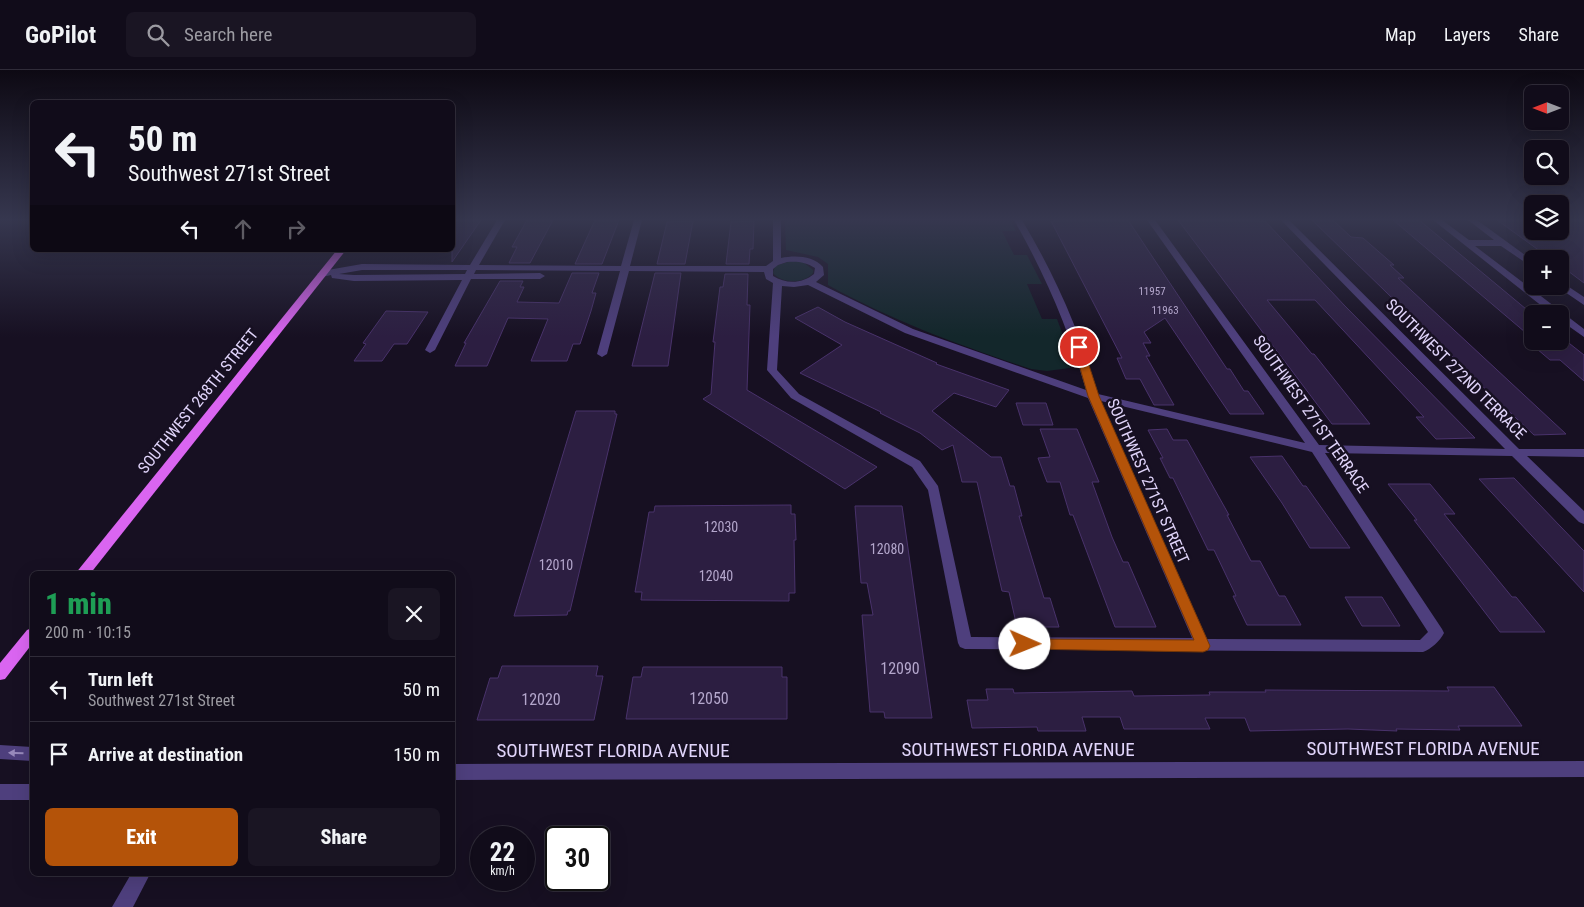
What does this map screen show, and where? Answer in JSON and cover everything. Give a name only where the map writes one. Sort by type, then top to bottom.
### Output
[{"type":"main road","name":"SOUTHWEST 268TH STREET","points":[[84,571],[334,259]]},
{"type":"main road","points":[[0,674],[30,636]]},
{"type":"street","points":[[430,350],[478,259]]},
{"type":"street","points":[[602,354],[627,259]]},
{"type":"street","points":[[322,274],[354,278],[767,271],[777,262],[801,259]]},
{"type":"street","points":[[767,271],[769,277],[778,282],[794,285],[809,282],[819,276],[819,267],[801,259]]},
{"type":"street","name":"SOUTHWEST 271ST STREET","points":[[1042,259],[1084,360],[1094,396],[1203,646]]},
{"type":"street","name":"SOUTHWEST 271ST TERRACE","points":[[1179,259],[1316,449],[1437,633],[1423,646],[1203,646]]},
{"type":"street","name":"SOUTHWEST 272ND TERRACE","points":[[1324,259],[1516,453],[1584,518]]},
{"type":"street","points":[[1488,259],[1524,287]]},
{"type":"street","points":[[322,274],[362,268],[473,267],[624,272]]},
{"type":"street","points":[[778,282],[772,370],[794,396],[916,464],[934,489],[966,643],[1203,646]]},
{"type":"street","points":[[809,282],[909,331],[1094,396],[1316,449],[1416,452],[1584,453]]},
{"type":"street","points":[[1569,291],[1584,302]]},
{"type":"street","points":[[1534,295],[1546,305]]},
{"type":"street","points":[[1569,323],[1584,334]]},
{"type":"street","points":[[0,752],[30,754]]},
{"type":"street","name":"SOUTHWEST FLORIDA AVENUE","points":[[455,772],[1584,769]]},
{"type":"street","points":[[0,792],[30,792]]},
{"type":"street","points":[[122,907],[140,876]]},
{"type":"green space","points":[[821,259],[1029,259],[1042,284],[1027,284],[1042,319],[1057,319],[1072,359],[1070,368],[1047,371],[1031,369],[903,322],[828,285],[828,264]]},
{"type":"green space","points":[[791,261],[803,262],[813,270],[813,273],[799,281],[787,281],[773,273],[775,266]]},
{"type":"building","points":[[511,259],[532,259],[530,263],[509,263]]},
{"type":"building","points":[[577,259],[604,259],[602,264],[575,264]]},
{"type":"building","points":[[658,259],[686,259],[685,264],[657,264]]},
{"type":"building","points":[[727,259],[749,259],[749,264],[726,264]]},
{"type":"building","points":[[1071,259],[1154,259],[1227,369],[1230,369],[1244,391],[1248,391],[1264,414],[1230,414],[1165,318],[1144,332],[1151,343],[1143,343],[1150,356],[1146,356],[1174,405],[1154,405],[1140,379],[1126,379],[1117,358],[1122,358]]},
{"type":"building","points":[[1207,259],[1301,259],[1475,438],[1436,439],[1416,417],[1424,417],[1315,300],[1267,300],[1312,354],[1314,354],[1370,424],[1332,424]]},
{"type":"building","points":[[1352,259],[1387,259],[1394,265],[1390,265],[1404,278],[1398,278],[1566,434],[1534,435]]},
{"type":"building","points":[[1439,259],[1466,259],[1524,307],[1524,331]]},
{"type":"building","points":[[1569,259],[1584,259],[1584,283],[1569,272]]},
{"type":"building","points":[[572,273],[599,273],[592,293],[596,293],[580,344],[573,344],[567,361],[531,361],[548,319],[508,318],[487,366],[455,366],[466,343],[464,343],[500,281],[523,281],[520,287],[524,287],[517,302],[559,303]]},
{"type":"building","points":[[655,273],[681,273],[668,366],[632,366]]},
{"type":"building","points":[[725,274],[748,274],[747,305],[750,305],[747,390],[877,467],[845,489],[703,399],[711,394],[715,342],[713,342],[720,287],[723,287]]},
{"type":"building","points":[[818,307],[845,322],[936,364],[1009,390],[996,407],[954,393],[932,411],[991,457],[1001,457],[1010,486],[1014,486],[1022,516],[1019,516],[1044,598],[1050,598],[1059,627],[1017,627],[1009,592],[1002,591],[977,482],[962,482],[953,445],[942,450],[920,433],[800,373],[842,345],[795,318]]},
{"type":"building","points":[[386,311],[428,312],[407,344],[394,344],[382,361],[354,361],[366,344],[363,343]]},
{"type":"building","points":[[1569,343],[1584,355],[1584,381],[1560,360],[1550,360],[1538,350],[1569,350]]},
{"type":"building","points":[[1016,403],[1046,403],[1053,425],[1023,425]]},
{"type":"building","points":[[576,411],[615,411],[615,414],[617,414],[570,611],[568,611],[567,615],[514,616]]},
{"type":"building","points":[[1040,429],[1077,429],[1099,482],[1092,482],[1112,537],[1123,562],[1128,562],[1156,627],[1115,627],[1073,515],[1070,515],[1060,482],[1047,482],[1038,458],[1050,457]]},
{"type":"building","points":[[1167,429],[1173,440],[1187,440],[1229,515],[1227,515],[1251,561],[1260,561],[1279,596],[1285,596],[1301,625],[1247,625],[1233,596],[1236,596],[1214,550],[1208,550],[1173,478],[1170,478],[1160,458],[1163,458],[1148,430]]},
{"type":"building","points":[[1282,456],[1350,548],[1310,548],[1250,457]]},
{"type":"building","points":[[1514,478],[1584,551],[1584,592],[1479,479]]},
{"type":"building","points":[[1388,484],[1430,484],[1455,514],[1444,514],[1512,597],[1516,597],[1545,632],[1500,632]]},
{"type":"building","points":[[791,505],[791,514],[795,514],[795,593],[789,593],[789,601],[641,600],[642,592],[635,592],[649,512],[654,512],[655,506]]},
{"type":"building","points":[[855,506],[902,506],[932,718],[885,718],[884,712],[870,712],[862,615],[873,615],[867,583],[861,583]]},
{"type":"building","points":[[1345,597],[1382,597],[1400,626],[1362,626]]},
{"type":"building","points":[[502,666],[598,666],[596,676],[603,676],[594,720],[477,720],[490,678],[498,678]]},
{"type":"building","points":[[643,667],[782,667],[782,677],[787,677],[787,719],[626,719],[633,677],[641,677]]},
{"type":"building","points":[[1447,687],[1494,687],[1522,726],[1458,726],[1460,730],[1396,729],[1397,731],[1348,729],[1250,731],[1245,718],[1205,718],[1210,729],[1124,729],[1120,717],[1082,717],[1086,731],[1038,731],[1037,727],[972,728],[967,700],[988,700],[986,689],[1013,689],[1014,693],[1132,691],[1134,696],[1210,695],[1209,692],[1266,692],[1265,690],[1449,691]]},
{"type":"route","points":[[1025,644],[1203,646],[1094,396],[1079,347]]}]
